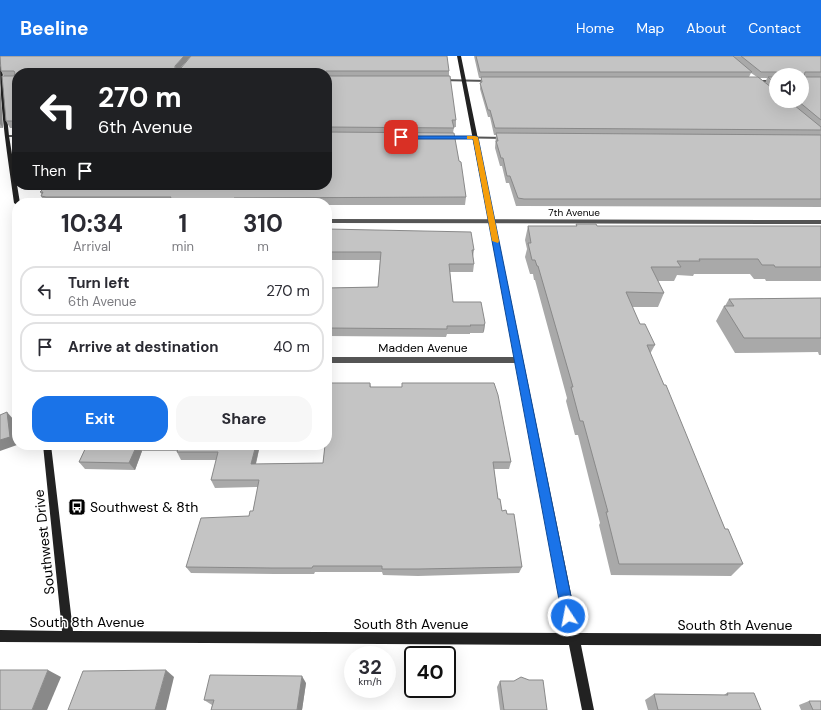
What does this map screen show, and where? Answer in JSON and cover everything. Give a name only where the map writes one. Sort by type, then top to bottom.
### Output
[{"type":"street","points":[[459,56],[588,710]]},
{"type":"street","points":[[0,67],[12,170]]},
{"type":"street","points":[[751,76],[762,85]]},
{"type":"street","points":[[2,80],[10,80]]},
{"type":"street","points":[[434,80],[496,80]]},
{"type":"street","points":[[749,81],[769,81]]},
{"type":"street","points":[[7,136],[12,136]]},
{"type":"street","points":[[444,137],[514,138]]},
{"type":"street","name":"7th Avenue","points":[[332,221],[821,222]]},
{"type":"street","name":"Madden Avenue","points":[[332,360],[519,360]]},
{"type":"street","name":"Southwest Drive","points":[[48,450],[68,637]]},
{"type":"street","name":"South 8th Avenue","points":[[0,636],[573,640],[821,640]]},
{"type":"building","points":[[0,56],[184,56],[175,68],[12,68],[12,71],[1,71]]},
{"type":"building","points":[[191,56],[447,56],[449,71],[332,71],[332,68],[181,68]]},
{"type":"building","points":[[476,56],[733,56],[752,72],[480,72]]},
{"type":"building","points":[[741,56],[821,56],[821,72],[809,72],[809,68],[769,68],[769,72],[761,72]]},
{"type":"building","points":[[2,76],[12,76],[12,121],[6,121]]},
{"type":"building","points":[[332,76],[450,76],[456,120],[452,120],[454,128],[332,127]]},
{"type":"building","points":[[481,77],[758,77],[769,86],[769,108],[798,108],[821,127],[821,130],[495,128],[480,83],[482,82]]},
{"type":"building","points":[[809,77],[821,77],[821,120],[806,108],[809,108]]},
{"type":"building","points":[[332,132],[454,133],[459,161],[461,162],[466,197],[46,197],[41,196],[43,192],[40,192],[42,190],[332,190]]},
{"type":"building","points":[[496,133],[821,135],[821,199],[518,198],[510,176],[507,176],[503,158],[501,158],[496,141],[498,141]]},
{"type":"building","points":[[576,224],[596,224],[597,226],[821,226],[821,267],[775,267],[774,265],[762,265],[758,259],[699,259],[700,261],[677,261],[681,267],[651,267],[664,293],[626,292],[640,324],[645,324],[655,345],[647,345],[664,385],[666,385],[725,529],[728,529],[743,564],[619,564],[606,512],[608,512],[583,421],[580,421],[571,387],[573,387],[538,266],[535,260],[532,260],[528,243],[531,243],[528,226],[577,226]]},
{"type":"building","points":[[332,229],[471,232],[474,250],[472,250],[474,264],[449,264],[453,302],[481,302],[485,323],[484,325],[447,326],[447,329],[332,328],[332,288],[378,287],[381,252],[332,252]]},
{"type":"building","points":[[821,298],[821,338],[744,338],[724,306],[734,306],[729,299]]},
{"type":"building","points":[[332,383],[370,383],[370,387],[402,387],[402,383],[494,383],[498,395],[511,462],[493,462],[498,499],[500,499],[502,511],[506,510],[507,514],[514,514],[522,567],[382,569],[382,566],[313,566],[312,568],[186,567],[201,518],[249,516],[250,511],[253,511],[259,480],[211,480],[218,452],[177,452],[178,450],[255,450],[251,464],[323,463],[324,450],[332,450]]},
{"type":"building","points":[[7,412],[10,437],[0,440],[0,415]]},
{"type":"building","points":[[85,450],[135,450],[129,463],[79,462]]},
{"type":"building","points":[[0,670],[48,670],[32,710],[0,710]]},
{"type":"building","points":[[166,670],[155,710],[68,710],[83,671]]},
{"type":"building","points":[[210,675],[302,676],[297,710],[211,710],[214,700],[204,700]]},
{"type":"building","points":[[521,677],[529,680],[543,680],[547,710],[504,710],[500,681],[514,681]]},
{"type":"building","points":[[727,693],[754,693],[761,710],[658,710],[654,694],[728,695]]},
{"type":"building","points":[[809,701],[821,701],[821,710],[813,710]]},
{"type":"slow traffic","points":[[469,137],[475,137],[496,241]]},
{"type":"place","name":"Southwest & 8th","points":[[77,507]]},
{"type":"route","points":[[401,137],[475,137],[568,616]]}]
